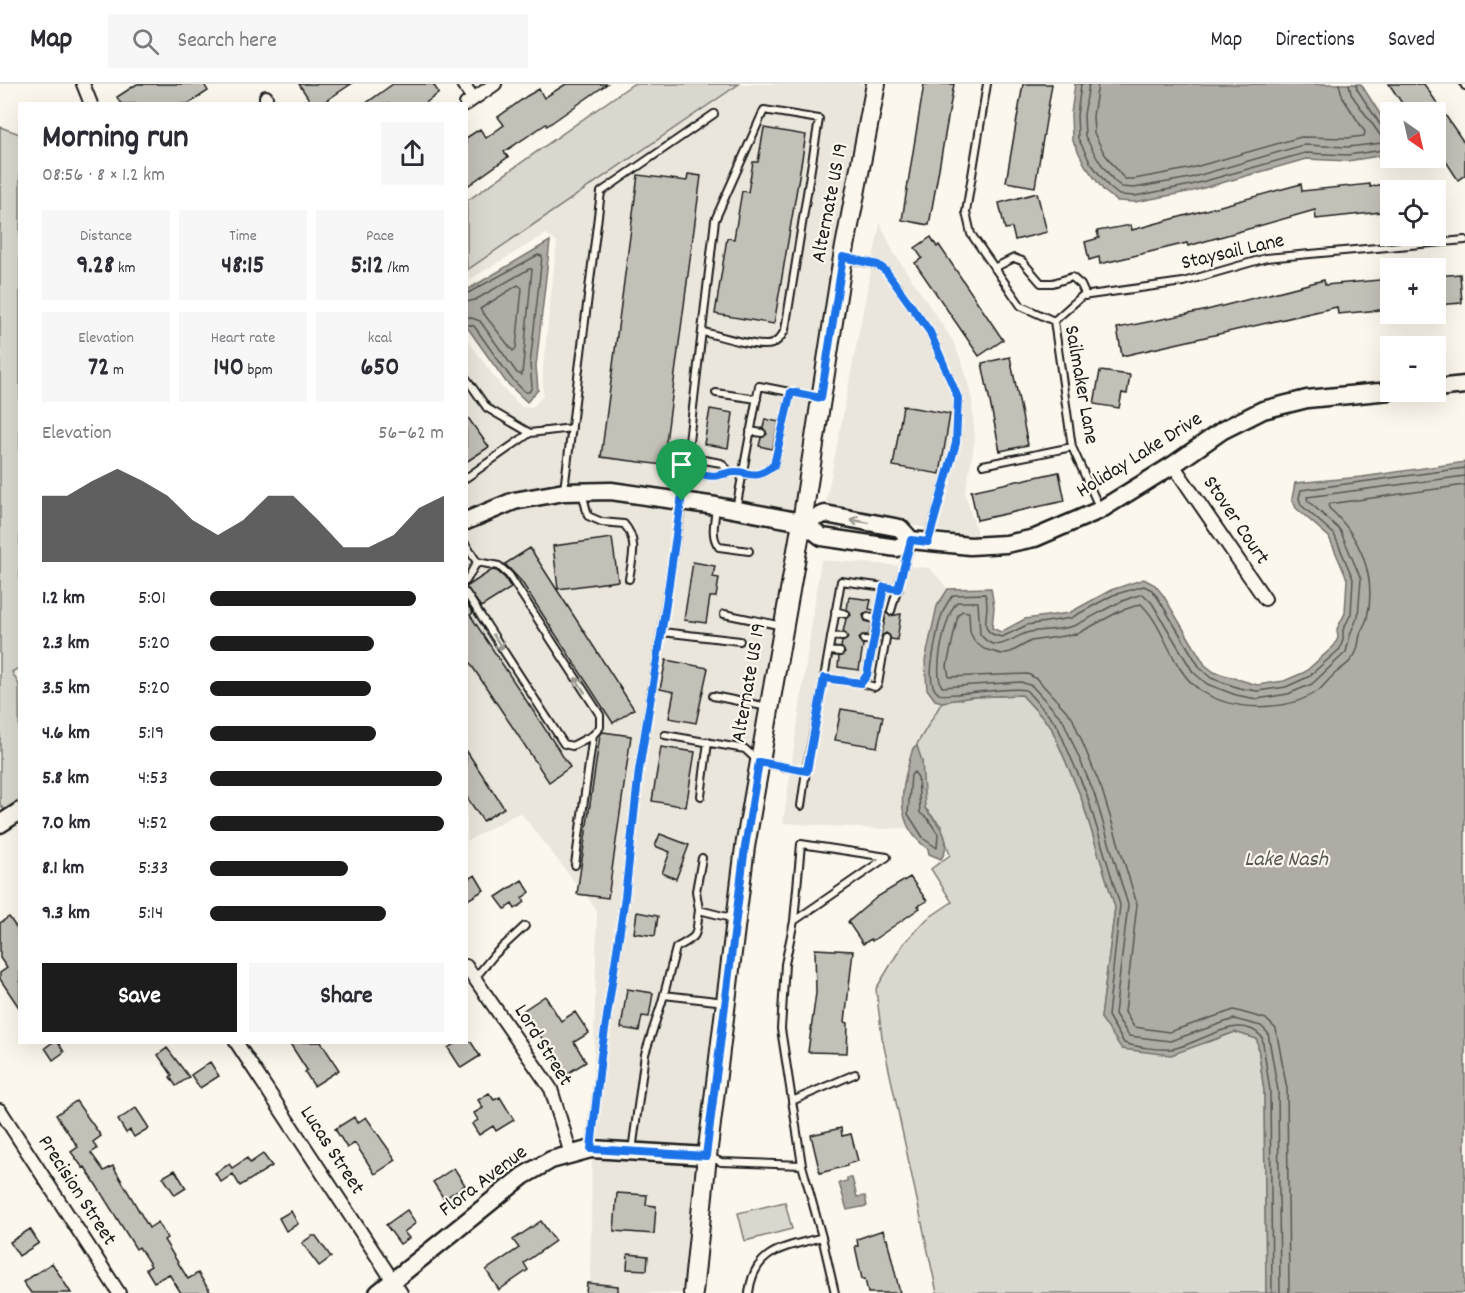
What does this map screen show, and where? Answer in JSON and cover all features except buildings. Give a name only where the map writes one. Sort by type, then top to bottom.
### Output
[{"type":"main road","name":"Alternate US 19","points":[[693,1293],[706,1156],[759,762],[802,522],[843,257],[876,84]]},
{"type":"street","points":[[82,84],[90,102]]},
{"type":"street","points":[[463,84],[469,101],[495,84]]},
{"type":"street","points":[[1446,387],[1465,385]]},
{"type":"street","name":"Holiday Lake Drive","points":[[802,522],[822,537],[897,548],[919,541],[970,546],[1026,540],[1061,529],[1100,510],[1173,465],[1223,430],[1263,410],[1307,399],[1380,392]]},
{"type":"street","name":"Stover Court","points":[[1173,465],[1265,598]]},
{"type":"street","points":[[468,520],[514,501],[564,492],[611,491],[716,506],[802,522]]},
{"type":"street","points":[[0,824],[18,812]]},
{"type":"street","name":"Lord Street","points":[[468,969],[551,1089],[571,1154]]},
{"type":"street","name":"Lucas Street","points":[[237,1044],[397,1287]]},
{"type":"street","name":"Precision Street","points":[[0,1110],[119,1293]]},
{"type":"street","name":"Flora Avenue","points":[[378,1293],[397,1287],[524,1176],[551,1160],[591,1149],[706,1156]]},
{"type":"lane","name":"Sailmaker Lane","points":[[987,84],[966,212],[971,234],[1021,306],[1054,321],[1072,447],[1100,510]]},
{"type":"lane","points":[[591,1149],[639,770],[682,501],[716,220],[764,110],[819,119],[785,330],[781,338],[772,344],[761,345],[703,332]]},
{"type":"lane","points":[[564,492],[601,192],[714,114]]},
{"type":"lane","name":"Staysail Lane","points":[[1054,321],[1082,296],[1184,282],[1266,258],[1465,240]]},
{"type":"lane","points":[[843,257],[878,265],[886,271],[930,332],[958,398],[956,443],[891,611]]},
{"type":"lane","points":[[994,268],[1014,258],[1022,261],[1041,283],[1053,283],[1072,277],[1081,285],[1086,296]]},
{"type":"lane","points":[[468,381],[487,408],[530,433]]},
{"type":"lane","points":[[735,510],[759,386],[821,398]]},
{"type":"lane","points":[[686,467],[694,467],[704,460],[721,464],[730,472],[753,475],[765,473],[774,465],[778,435],[791,392]]},
{"type":"lane","points":[[716,393],[757,399]]},
{"type":"lane","points":[[468,477],[530,433],[572,428]]},
{"type":"lane","points":[[750,431],[762,433]]},
{"type":"lane","points":[[983,465],[1072,447]]},
{"type":"lane","points":[[694,467],[700,474],[718,477],[730,472]]},
{"type":"lane","points":[[582,492],[588,516],[602,522],[624,524],[631,531],[634,544],[629,579]]},
{"type":"lane","points":[[716,506],[713,535],[715,543],[719,547],[748,551]]},
{"type":"lane","points":[[468,548],[477,562],[499,566],[509,575],[600,715],[600,727],[593,735],[572,746],[564,744],[468,596]]},
{"type":"lane","points":[[468,578],[477,562]]},
{"type":"lane","points":[[801,806],[841,581],[898,589]]},
{"type":"lane","points":[[861,683],[867,675],[880,620],[884,587]]},
{"type":"lane","points":[[835,611],[846,614]]},
{"type":"lane","points":[[724,614],[783,626]]},
{"type":"lane","points":[[868,617],[880,620]]},
{"type":"lane","points":[[662,632],[740,641]]},
{"type":"lane","points":[[831,636],[843,637]]},
{"type":"lane","points":[[824,678],[875,687],[878,684],[886,638]]},
{"type":"lane","points":[[864,640],[874,641]]},
{"type":"lane","points":[[829,651],[840,652]]},
{"type":"lane","points":[[861,656],[871,657]]},
{"type":"lane","points":[[713,696],[769,707]]},
{"type":"lane","points":[[575,865],[593,735]]},
{"type":"lane","points":[[665,735],[745,749],[759,762],[807,771]]},
{"type":"lane","points":[[701,796],[708,742]]},
{"type":"lane","points":[[794,921],[887,857],[801,844],[794,921],[786,964],[782,1029],[792,1101],[802,1165],[835,1293]]},
{"type":"lane","points":[[632,1151],[645,1054],[664,995],[673,954],[676,948],[692,941],[696,935],[699,910],[696,891],[702,858]]},
{"type":"lane","points":[[699,910],[736,920]]},
{"type":"lane","points":[[475,978],[494,955],[525,926]]},
{"type":"lane","points":[[664,995],[726,1003]]},
{"type":"lane","points":[[792,1101],[855,1074]]},
{"type":"lane","points":[[706,1156],[721,1162],[802,1165]]},
{"type":"lane","points":[[749,1293],[751,1275],[769,1253],[822,1237]]},
{"type":"shaded area","points":[[633,84],[739,84],[468,269],[468,200]]},
{"type":"shaded area","points":[[739,84],[869,84],[796,514],[686,492],[610,483],[468,512],[468,341],[501,386],[522,407],[532,408],[543,396],[543,367],[557,242],[546,234],[468,280],[468,267]]},
{"type":"shaded area","points":[[0,127],[18,133],[18,668],[12,672],[18,683],[18,802],[4,810],[0,804]]},
{"type":"shaded area","points":[[880,223],[894,253],[953,341],[964,367],[972,400],[975,440],[965,494],[979,539],[825,507]]},
{"type":"shaded area","points":[[611,498],[793,528],[700,1148],[592,1141],[597,910],[520,812],[468,840],[468,529],[516,509],[565,499]]},
{"type":"shaded area","points":[[821,560],[930,568],[948,589],[937,606],[925,661],[935,700],[942,702],[910,758],[902,815],[909,828],[879,829],[783,823]]},
{"type":"shaded area","points":[[1022,695],[1051,727],[1081,797],[1115,907],[1101,1018],[1209,1042],[1235,1032],[1257,1039],[1264,1091],[1266,1293],[937,1293],[882,1037],[876,989],[903,944],[927,919],[952,902],[931,869],[950,855],[941,826],[925,808],[917,744],[942,702],[972,697]]},
{"type":"shaded area","points":[[592,1156],[699,1162],[685,1293],[587,1293],[590,1291]]},
{"type":"shaded area","points":[[785,1202],[792,1229],[745,1241],[738,1213]]},
{"type":"water","points":[[1075,84],[1361,84],[1380,114],[1380,156],[1348,161],[1306,159],[1193,191],[1135,202],[1117,201],[1104,191],[1085,165],[1072,139],[1071,114]]},
{"type":"water","points":[[550,241],[536,366],[538,390],[527,402],[506,382],[468,328],[468,289]]},
{"type":"water","name":"Lake Nash","points":[[1465,462],[1465,1293],[1266,1293],[1264,1091],[1257,1039],[1235,1032],[1171,1055],[1122,1049],[1101,1018],[1115,907],[1081,797],[1051,727],[1022,695],[972,697],[942,702],[935,700],[927,689],[925,661],[937,606],[948,589],[991,588],[994,607],[992,628],[1001,632],[1025,619],[1069,613],[1111,590],[1144,579],[1155,585],[1163,595],[1205,665],[1214,672],[1257,685],[1284,681],[1305,672],[1334,646],[1338,638],[1337,629],[1345,613],[1347,579],[1329,537],[1296,508],[1292,499],[1295,483],[1362,477]]},
{"type":"water","points":[[917,746],[922,761],[925,808],[939,825],[945,838],[945,851],[941,859],[929,854],[928,849],[908,827],[904,815],[903,790],[913,748]]},
{"type":"water","points":[[847,1178],[852,1178],[857,1197],[865,1196],[867,1206],[847,1210],[839,1183],[847,1181]]},
{"type":"route","points":[[843,257],[878,265],[886,271],[930,332],[958,398],[959,420],[956,443],[928,542],[911,540],[898,589],[884,587],[880,620],[867,675],[861,683],[824,678],[807,771],[759,762],[745,847],[706,1156],[591,1149],[601,1056],[625,897],[639,770],[682,501],[686,467],[694,467],[700,474],[718,477],[730,472],[753,475],[765,473],[774,465],[791,392],[821,398],[843,257]]}]
